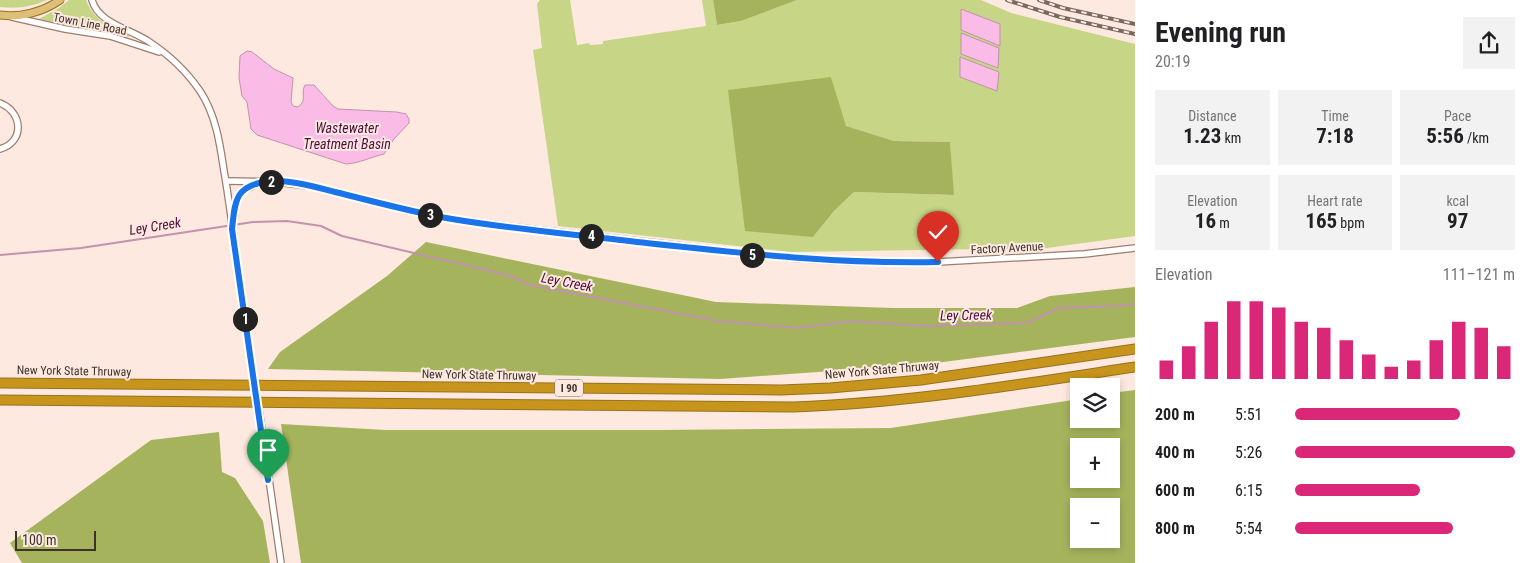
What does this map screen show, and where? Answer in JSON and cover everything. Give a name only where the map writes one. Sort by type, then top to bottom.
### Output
[{"type":"highway","name":"New York State Thruway","points":[[0,383],[790,389],[878,385],[1135,349]]},
{"type":"highway","name":"I 90","points":[[0,400],[793,407],[923,398],[1135,367]]},
{"type":"main road","points":[[0,15],[10,17],[39,11],[54,5],[60,0]]},
{"type":"street","name":"Town Line Road","points":[[92,0],[96,10],[108,20],[150,42],[165,54],[192,80],[202,94],[212,115],[219,138],[233,213]]},
{"type":"street","name":"Town Line Road","points":[[10,17],[65,29],[110,36],[165,54]]},
{"type":"street","points":[[0,103],[9,108],[15,115],[18,126],[18,133],[14,141],[7,147],[0,149]]},
{"type":"street","name":"Factory Avenue","points":[[226,181],[277,182],[316,187],[405,210],[513,227],[791,258],[859,262],[930,262],[1084,254],[1135,248]]},
{"type":"street","points":[[265,182],[246,188],[240,193],[233,213],[232,229],[281,563]]},
{"type":"green space","points":[[0,0],[47,0],[30,6],[12,8],[0,7]]},
{"type":"green space","points":[[69,0],[86,0],[93,13],[103,23],[129,37],[39,19]]},
{"type":"green space","points":[[540,0],[570,0],[577,45],[589,43],[590,45],[603,44],[603,41],[706,26],[702,0],[713,0],[717,25],[741,21],[797,0],[981,0],[1011,13],[1135,44],[1135,236],[1047,248],[791,252],[558,226],[533,50],[542,48],[537,4]],"holes":[[[831,77],[845,126],[894,141],[950,142],[953,195],[854,192],[834,211],[813,237]]]},
{"type":"green space","points":[[713,0],[797,0],[741,21],[717,25]]},
{"type":"green space","points":[[831,77],[846,126],[894,141],[950,142],[954,195],[854,192],[834,211],[813,237],[745,231],[728,90]]},
{"type":"green space","points":[[426,242],[716,302],[893,308],[1017,308],[1050,296],[1135,287],[1135,337],[928,364],[720,379],[268,369],[280,352],[387,276]]},
{"type":"green space","points":[[1135,390],[1135,563],[301,563],[281,424],[385,430],[891,428],[1070,400],[1070,428],[1120,428],[1120,392]]},
{"type":"green space","points":[[219,432],[222,472],[235,478],[263,521],[270,563],[22,563],[10,543],[151,440]]},
{"type":"water","points":[[961,9],[1000,24],[1000,46],[961,30]]},
{"type":"water","points":[[961,33],[999,48],[998,68],[961,54]]},
{"type":"water","name":"Wastewater Treatment Basin","points":[[247,51],[252,52],[274,69],[293,78],[291,102],[293,106],[298,107],[303,102],[305,85],[314,85],[338,109],[397,112],[406,114],[409,123],[394,139],[384,154],[346,164],[257,135],[251,129],[247,102],[242,96],[239,78],[240,56]]},
{"type":"water","points":[[960,57],[999,72],[997,91],[960,77]]},
{"type":"waterway","name":"Ley Creek","points":[[0,255],[81,248],[253,222],[287,221],[321,226],[342,236],[507,275],[530,285],[718,321],[797,328],[851,321],[928,326],[1027,323],[1058,308],[1135,304]]},
{"type":"railway","points":[[1007,0],[1060,17],[1135,34]]},
{"type":"railway","points":[[1039,0],[1063,8],[1135,24]]},
{"type":"route","points":[[268,480],[232,229],[235,206],[240,193],[246,188],[265,182],[293,183],[316,187],[405,210],[447,218],[761,256],[859,262],[938,262]]}]
